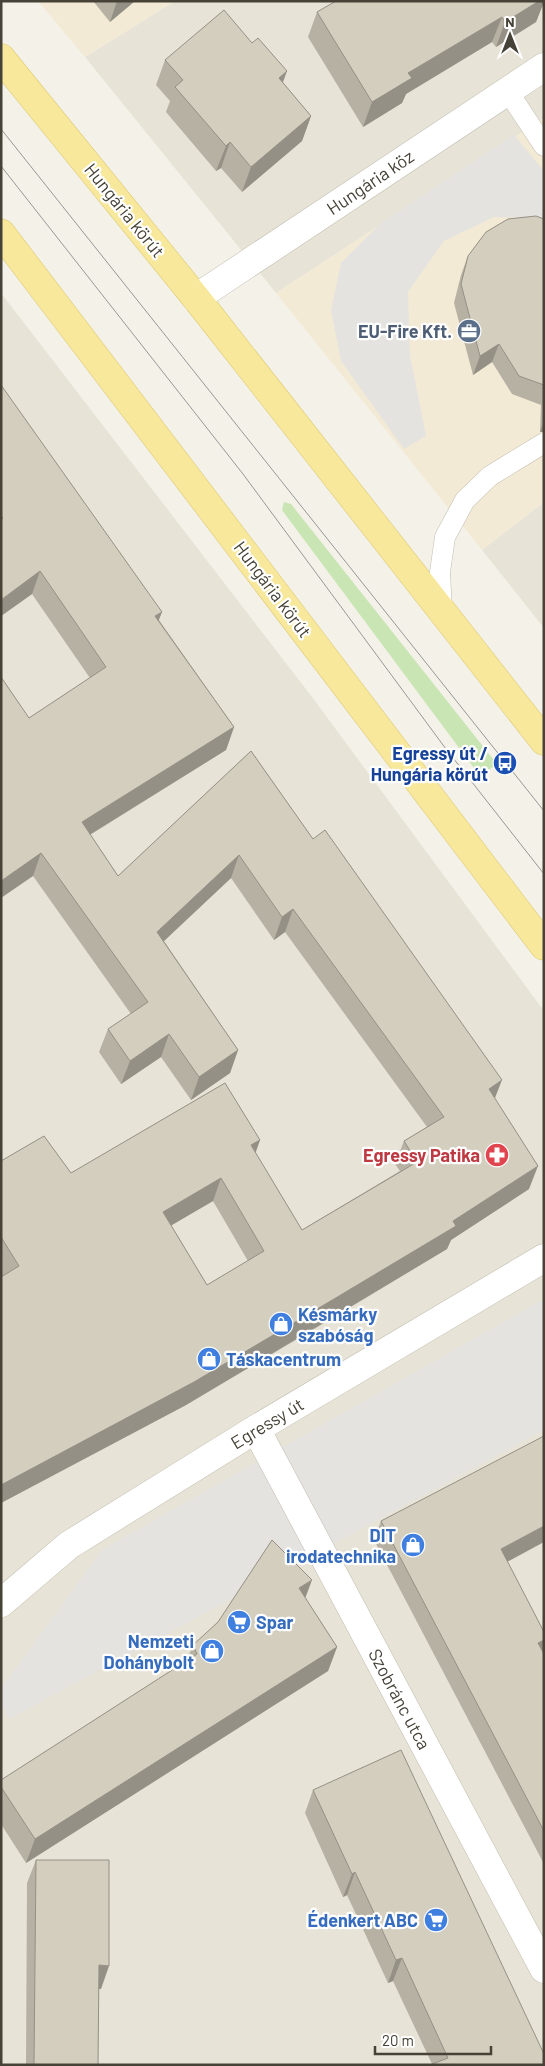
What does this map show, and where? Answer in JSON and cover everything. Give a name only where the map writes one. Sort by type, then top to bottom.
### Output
[{"type":"main road","name":"Hungária körút","points":[[1,58],[196,298],[544,741]]},
{"type":"main road","name":"Hungária körút","points":[[1,233],[544,946]]},
{"type":"street","name":"Hungária köz","points":[[196,298],[544,67]]},
{"type":"street","name":"Egressy út","points":[[1,1603],[69,1545],[256,1429],[544,1258]]},
{"type":"street","name":"Szobránc utca","points":[[256,1429],[544,1969]]},
{"type":"lane","points":[[507,90],[544,146]]},
{"type":"lane","points":[[442,611],[440,572],[445,537],[465,500],[490,476],[544,443]]},
{"type":"shaded area","points":[[38,1],[175,1],[85,57]]},
{"type":"shaded area","points":[[175,1],[544,1],[544,118],[276,293],[85,57]]},
{"type":"shaded area","points":[[544,118],[544,502],[482,550],[276,293]]},
{"type":"shaded area","points":[[514,135],[544,171],[544,226],[533,218],[494,217],[444,241],[408,292],[410,355],[426,436],[404,449],[341,361],[331,310],[341,263],[381,223]]},
{"type":"shaded area","points":[[1,293],[312,697],[544,1011],[544,2065],[1,2065]]},
{"type":"shaded area","points":[[544,502],[544,628],[482,550]]},
{"type":"shaded area","points":[[544,1299],[544,1430],[9,1719],[1,1703],[1,1689],[102,1550]]},
{"type":"green space","points":[[284,502],[291,504],[497,764],[480,776],[282,510]]},
{"type":"building","points":[[336,1],[539,1],[505,22],[502,17],[408,73],[412,78],[372,102],[317,12]]},
{"type":"building","points":[[224,10],[252,43],[258,38],[287,71],[279,78],[311,116],[251,167],[230,142],[226,146],[175,87],[183,80],[165,60]]},
{"type":"building","points":[[536,216],[544,219],[544,385],[519,376],[499,344],[480,356],[461,284],[468,256],[486,232],[508,219]]},
{"type":"building","points":[[1,385],[162,612],[155,616],[234,727],[82,822],[118,876],[251,751],[313,839],[325,830],[502,1080],[489,1089],[538,1166],[453,1221],[456,1226],[334,1299],[194,1382],[1,1485],[1,1277],[19,1266],[1,1237],[1,1161],[44,1136],[71,1173],[225,1083],[260,1140],[251,1145],[302,1230],[417,1162],[404,1141],[444,1117],[293,909],[282,917],[239,855],[157,932],[238,1050],[199,1077],[169,1034],[130,1061],[108,1029],[148,1002],[41,853],[1,881],[1,677],[29,718],[106,667],[40,571],[1,600],[1,519],[3,518],[1,516]],"holes":[[[221,1178],[264,1251],[207,1285],[163,1212]]]},
{"type":"building","points":[[544,1436],[544,1526],[501,1549],[544,1632],[544,1640],[538,1643],[544,1654],[544,1831],[381,1521]]},
{"type":"building","points":[[272,1540],[312,1580],[299,1588],[337,1647],[35,1839],[1,1787],[1,1780],[197,1654],[193,1645],[218,1622]]},
{"type":"building","points":[[401,1750],[544,2054],[544,2065],[430,2065],[448,2058],[402,1958],[396,1960],[355,1872],[352,1874],[313,1790]]},
{"type":"building","points":[[36,1860],[109,1860],[109,1966],[99,1965],[98,2065],[34,2065]]},
{"type":"tram line","points":[[1,129],[544,811]]},
{"type":"tram line","points":[[1,166],[243,474],[446,749],[544,874]]},
{"type":"place","name":"EU-Fire Kft.","points":[[469,331]]},
{"type":"place","name":"Egressy út / Hungária körút","points":[[505,763]]},
{"type":"place","name":"Egressy Patika","points":[[497,1155]]},
{"type":"place","name":"Késmárky szabóság","points":[[281,1324]]},
{"type":"place","name":"Táskacentrum","points":[[209,1359]]},
{"type":"place","name":"DIT irodatechnika","points":[[413,1545]]},
{"type":"place","name":"Spar","points":[[239,1622]]},
{"type":"place","name":"Nemzeti Dohánybolt","points":[[212,1651]]},
{"type":"place","name":"Édenkert ABC","points":[[436,1920]]}]
